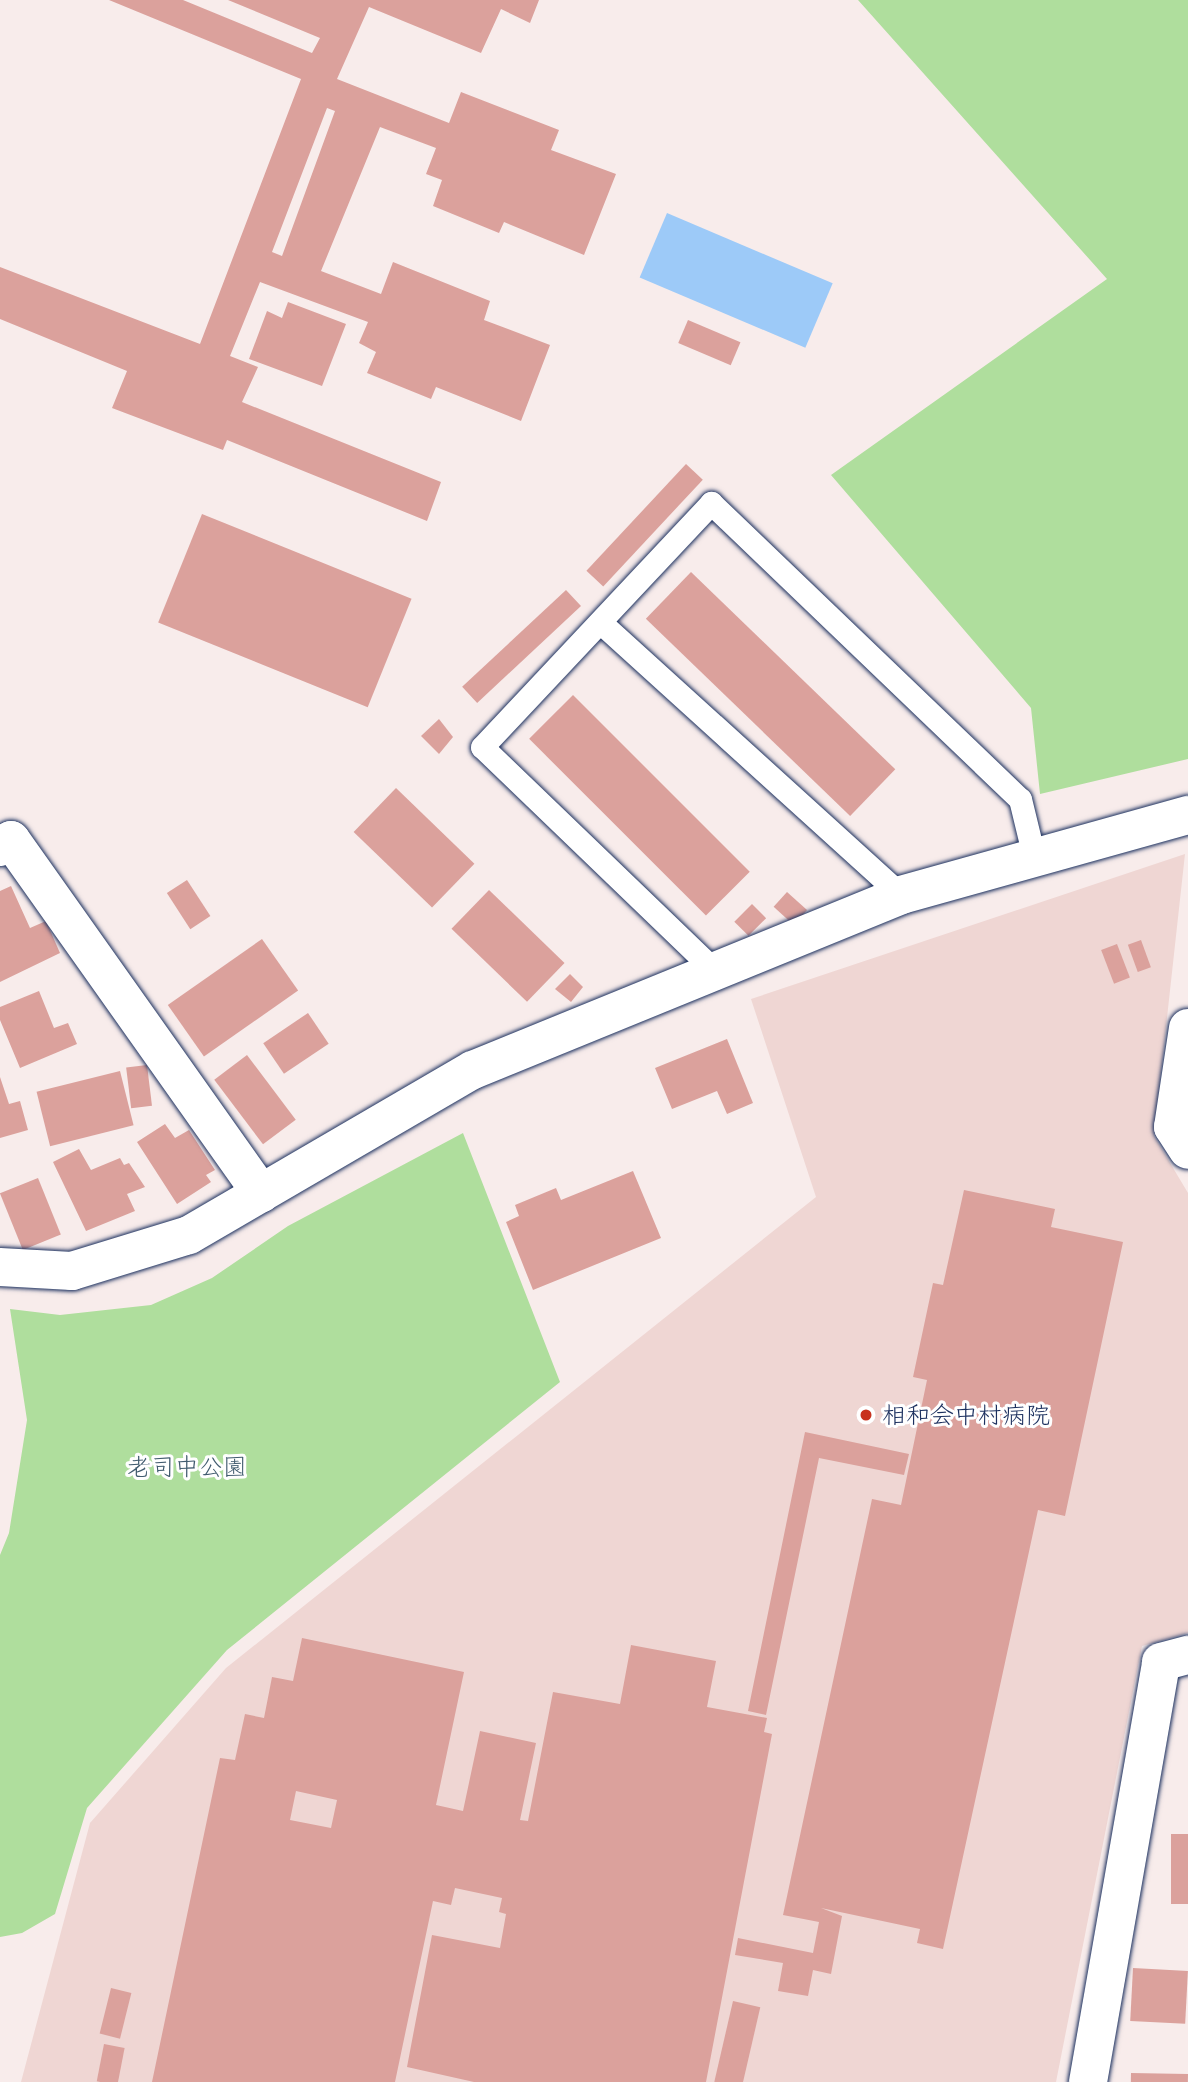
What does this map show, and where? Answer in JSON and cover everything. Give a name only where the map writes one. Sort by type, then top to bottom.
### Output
[{"type":"street","points":[[0,1267],[72,1271],[189,1235],[473,1070],[901,895],[1188,816]]},
{"type":"street","points":[[0,847],[11,840],[261,1193]]},
{"type":"street","points":[[1188,1028],[1173,1127],[1188,1150]]},
{"type":"street","points":[[1088,2082],[1161,1662],[1188,1655]]},
{"type":"lane","points":[[715,971],[482,747],[712,503],[1020,799],[1034,857]]},
{"type":"lane","points":[[600,622],[901,895]]},
{"type":"shaded area","name":"相和会中村病院","points":[[1185,854],[1154,1136],[1188,1193],[1188,1633],[1142,1646],[1056,2082],[21,2082],[90,1823],[226,1668],[816,1197],[751,999]]},
{"type":"green space","points":[[858,0],[1188,0],[1188,759],[1040,794],[1031,708],[831,475],[1107,279]]},
{"type":"green space","name":"老司中公園","points":[[463,1133],[560,1382],[227,1650],[87,1808],[55,1914],[22,1933],[0,1937],[0,1555],[9,1533],[27,1420],[10,1309],[60,1315],[151,1305],[212,1278],[288,1226]]},
{"type":"water","points":[[667,213],[833,283],[805,348],[640,277]]},
{"type":"building","points":[[109,0],[183,0],[312,53],[320,38],[228,0],[539,0],[530,23],[501,9],[481,53],[369,7],[337,79],[449,123],[461,92],[559,130],[551,150],[616,174],[584,255],[504,222],[499,233],[433,206],[442,180],[426,174],[436,148],[380,127],[321,271],[381,294],[393,262],[490,301],[484,320],[550,345],[521,421],[436,387],[431,399],[367,373],[376,352],[359,343],[368,322],[260,282],[230,356],[258,367],[242,402],[441,482],[427,521],[227,440],[223,450],[112,408],[127,371],[0,319],[0,267],[200,344],[301,79]],"holes":[[[327,108],[335,111],[282,256],[272,252]]]},
{"type":"building","points":[[288,302],[346,324],[322,386],[249,359],[267,311],[282,318]]},
{"type":"building","points":[[688,320],[740,342],[731,365],[678,343]]},
{"type":"building","points":[[686,464],[703,480],[603,586],[586,571]]},
{"type":"building","points":[[202,514],[412,599],[368,707],[158,622]]},
{"type":"building","points":[[691,572],[895,769],[850,816],[646,619]]},
{"type":"building","points":[[566,590],[581,606],[477,703],[462,687]]},
{"type":"building","points":[[573,695],[750,872],[706,916],[529,739]]},
{"type":"building","points":[[439,719],[453,737],[439,754],[421,736]]},
{"type":"building","points":[[396,788],[474,864],[432,908],[354,832]]},
{"type":"building","points":[[187,880],[210,916],[190,929],[167,893]]},
{"type":"building","points":[[11,886],[30,928],[46,921],[60,953],[0,982],[0,891]]},
{"type":"building","points":[[489,890],[565,963],[527,1002],[451,929]]},
{"type":"building","points":[[787,892],[807,910],[794,925],[774,907]]},
{"type":"building","points":[[752,904],[766,918],[748,936],[734,922]]},
{"type":"building","points":[[262,939],[298,991],[204,1057],[168,1005]]},
{"type":"building","points":[[1141,940],[1151,967],[1138,972],[1128,945]]},
{"type":"building","points":[[1117,944],[1130,978],[1114,984],[1101,950]]},
{"type":"building","points":[[570,974],[583,987],[571,1002],[555,989]]},
{"type":"building","points":[[39,991],[54,1028],[68,1023],[77,1044],[20,1068],[0,1020],[0,1007]]},
{"type":"building","points":[[308,1013],[329,1044],[284,1074],[263,1043]]},
{"type":"building","points":[[727,1039],[753,1103],[727,1114],[717,1091],[672,1109],[655,1068]]},
{"type":"building","points":[[247,1055],[296,1120],[263,1144],[214,1080]]},
{"type":"building","points":[[147,1065],[152,1106],[131,1108],[126,1068]]},
{"type":"building","points":[[120,1071],[134,1125],[50,1146],[37,1092]]},
{"type":"building","points":[[0,1077],[9,1104],[20,1101],[28,1130],[0,1138]]},
{"type":"building","points":[[165,1124],[175,1138],[189,1130],[215,1170],[206,1175],[211,1182],[177,1204],[137,1142]]},
{"type":"building","points":[[79,1149],[91,1170],[120,1158],[124,1165],[129,1163],[145,1187],[127,1194],[135,1211],[86,1231],[53,1162]]},
{"type":"building","points":[[633,1171],[661,1238],[533,1290],[506,1222],[519,1216],[515,1205],[556,1188],[561,1200]]},
{"type":"building","points":[[38,1178],[61,1235],[23,1250],[0,1193]]},
{"type":"building","points":[[964,1190],[1055,1209],[1051,1227],[1123,1242],[1065,1516],[1038,1510],[943,1949],[917,1943],[920,1929],[821,1908],[842,1916],[831,1974],[813,1970],[808,1996],[778,1991],[783,1963],[735,1955],[738,1938],[813,1953],[819,1922],[783,1915],[872,1499],[901,1505],[927,1380],[913,1377],[933,1283],[943,1285]]},
{"type":"building","points":[[805,1432],[909,1454],[904,1475],[819,1458],[766,1715],[748,1711]]},
{"type":"building","points":[[302,1638],[464,1672],[436,1805],[463,1811],[480,1731],[536,1743],[520,1820],[528,1821],[553,1692],[620,1704],[631,1645],[716,1661],[707,1707],[767,1718],[764,1732],[772,1734],[706,2082],[474,2082],[407,2067],[432,1935],[500,1948],[506,1914],[499,1912],[502,1898],[455,1888],[451,1905],[433,1901],[395,2082],[152,2082],[220,1758],[235,1760],[245,1714],[264,1718],[272,1677],[293,1681]],"holes":[[[296,1791],[337,1800],[331,1828],[290,1820]]]},
{"type":"building","points":[[1171,1834],[1188,1834],[1188,1904],[1171,1904]]},
{"type":"building","points":[[1133,1968],[1188,1971],[1185,2024],[1130,2021]]},
{"type":"building","points":[[111,1988],[131,1993],[120,2039],[100,2034]]},
{"type":"building","points":[[733,2001],[760,2007],[743,2082],[714,2082]]},
{"type":"building","points":[[104,2044],[125,2048],[118,2082],[97,2081]]},
{"type":"building","points":[[1131,2073],[1188,2074],[1188,2082],[1131,2082]]},
{"type":"place","name":"相和会中村病院","points":[[866,1415]]}]
